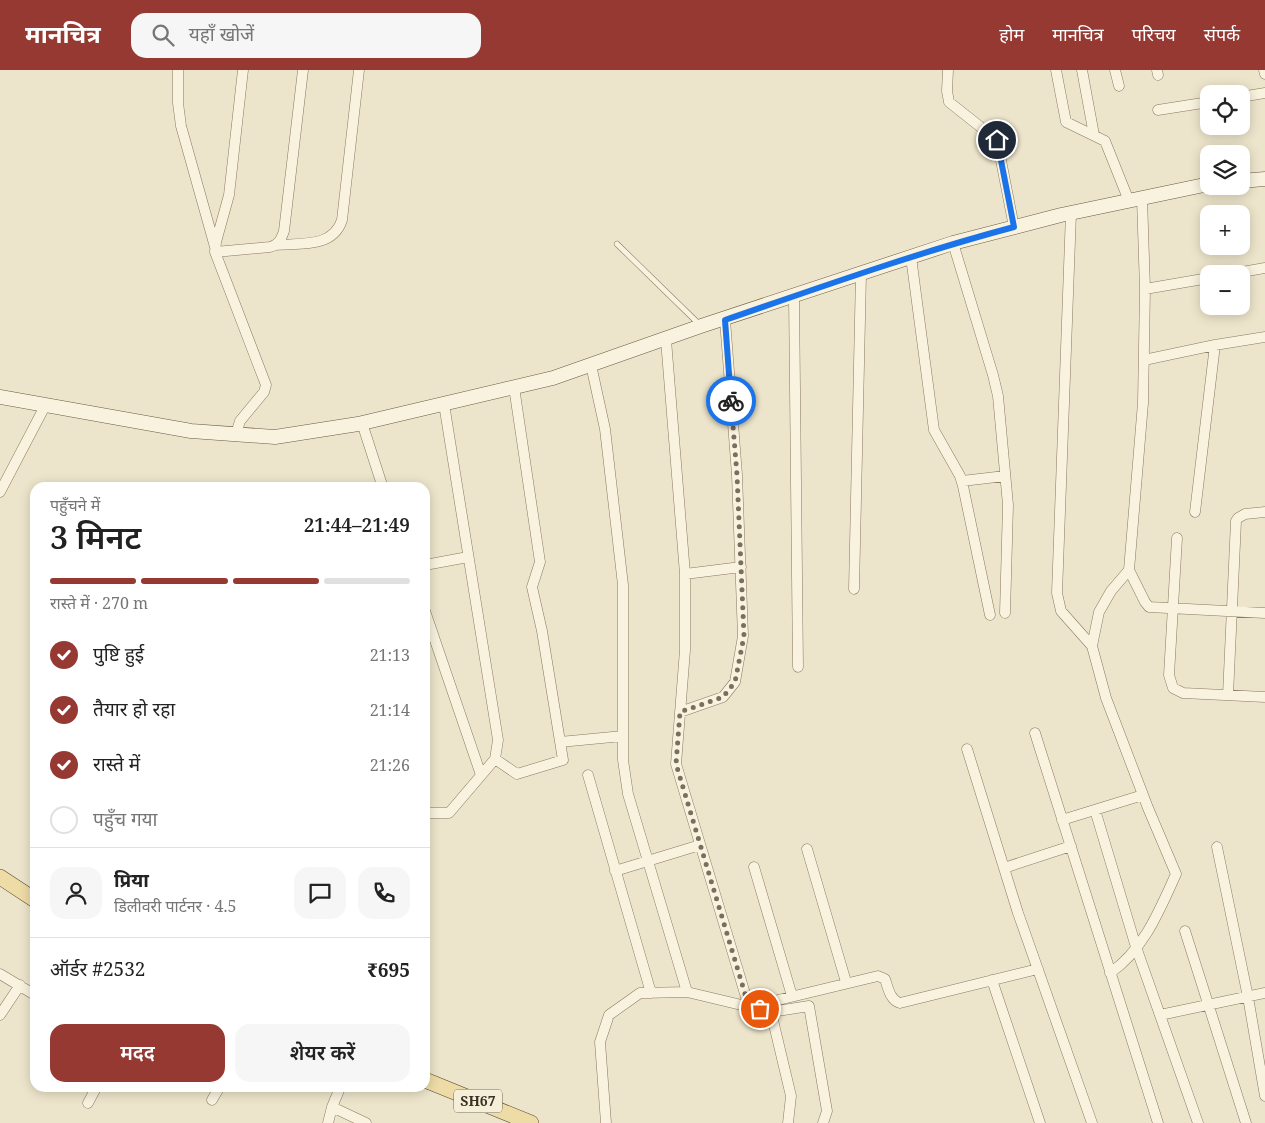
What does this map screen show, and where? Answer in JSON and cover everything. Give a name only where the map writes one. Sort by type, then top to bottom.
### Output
[{"type":"main road","points":[[1250,180],[1265,179]]},
{"type":"main road","points":[[0,396],[45,406],[191,431],[275,437],[362,423],[552,378],[666,340],[701,326],[725,320],[953,243],[1071,213],[1200,186]]},
{"type":"main road","points":[[0,877],[30,897]]},
{"type":"main road","name":"SH67","points":[[430,1082],[526,1122]]},
{"type":"street","points":[[178,70],[180,126],[215,249],[266,386],[264,392],[239,422],[236,434]]},
{"type":"street","points":[[215,249],[229,195],[243,70]]},
{"type":"street","points":[[276,245],[281,240],[284,231],[303,70]]},
{"type":"street","points":[[215,249],[270,247],[322,240],[329,238],[339,228],[342,220],[359,70]]},
{"type":"street","points":[[948,70],[948,102],[997,140],[1014,227]]},
{"type":"street","points":[[1056,70],[1066,122],[1094,135],[1106,143],[1136,200],[1145,290],[1144,404],[1129,570],[1145,602],[1149,606],[1265,613]]},
{"type":"street","points":[[1082,70],[1094,135]]},
{"type":"street","points":[[1115,70],[1119,86]]},
{"type":"street","points":[[1264,70],[1265,74]]},
{"type":"street","points":[[1250,96],[1265,93]]},
{"type":"street","points":[[1158,110],[1200,103]]},
{"type":"street","points":[[1071,213],[1058,604],[1061,611],[1092,646],[1106,698],[1176,874],[1154,923],[1122,965],[1110,973]]},
{"type":"street","points":[[953,243],[996,385],[1008,505],[1005,613]]},
{"type":"street","points":[[911,257],[934,430],[962,481],[990,615]]},
{"type":"street","points":[[1250,271],[1265,268]]},
{"type":"street","points":[[854,589],[861,274]]},
{"type":"street","points":[[1145,290],[1200,280]]},
{"type":"street","points":[[794,296],[798,668]]},
{"type":"street","points":[[680,712],[723,697],[735,682],[744,636],[737,475],[725,320]]},
{"type":"street","points":[[1144,360],[1265,338]]},
{"type":"street","points":[[666,340],[685,574],[685,650],[676,764],[749,1007]]},
{"type":"street","points":[[1195,512],[1215,346]]},
{"type":"street","points":[[590,366],[605,428],[623,585],[623,760],[628,794],[687,992]]},
{"type":"street","points":[[495,758],[518,774],[562,760],[542,631],[532,587],[540,562],[514,387]]},
{"type":"street","points":[[430,813],[449,813],[495,758],[498,740],[444,404]]},
{"type":"street","points":[[0,492],[45,406]]},
{"type":"street","points":[[362,423],[382,482]]},
{"type":"street","points":[[962,481],[1005,476]]},
{"type":"street","points":[[1228,695],[1236,521],[1245,514],[1265,512]]},
{"type":"street","points":[[1176,538],[1170,675],[1173,688],[1183,693],[1265,697]]},
{"type":"street","points":[[430,564],[468,557]]},
{"type":"street","points":[[685,574],[741,567]]},
{"type":"street","points":[[1092,646],[1099,612],[1111,592],[1129,570]]},
{"type":"street","points":[[430,625],[481,775]]},
{"type":"street","points":[[1035,733],[1158,1123]]},
{"type":"street","points":[[560,742],[623,736]]},
{"type":"street","points":[[967,749],[1004,868],[1092,1123]]},
{"type":"street","points":[[588,775],[651,993]]},
{"type":"street","points":[[1062,820],[1143,795]]},
{"type":"street","points":[[1095,810],[1136,947],[1198,1123]]},
{"type":"street","points":[[615,871],[700,844]]},
{"type":"street","points":[[1004,868],[1071,846]]},
{"type":"street","points":[[1217,848],[1248,997],[1264,1089]]},
{"type":"street","points":[[807,849],[846,982]]},
{"type":"street","points":[[754,867],[792,996]]},
{"type":"street","points":[[1184,931],[1246,1123]]},
{"type":"street","points":[[749,1007],[870,976],[882,976],[895,1002],[900,1003],[1038,969]]},
{"type":"street","points":[[0,974],[30,992]]},
{"type":"street","points":[[992,980],[1040,1123]]},
{"type":"street","points":[[0,1015],[20,985]]},
{"type":"street","points":[[606,1123],[600,1042],[609,1014],[640,993],[687,992],[771,1012],[808,1006],[827,1111],[823,1123]]},
{"type":"street","points":[[1160,1015],[1265,993]]},
{"type":"street","points":[[771,1012],[791,1096],[788,1123]]},
{"type":"street","points":[[88,1103],[94,1092]]},
{"type":"street","points":[[212,1100],[217,1092]]},
{"type":"street","points":[[328,1123],[338,1092]]},
{"type":"street","points":[[332,1107],[366,1123]]},
{"type":"lane","points":[[617,244],[701,326]]},
{"type":"way so far","points":[[731,401],[737,475],[744,636],[735,682],[723,697],[680,712],[676,764],[749,1007],[760,1009]]},
{"type":"route","points":[[731,401],[725,320],[918,254],[1014,227],[997,140]]}]
